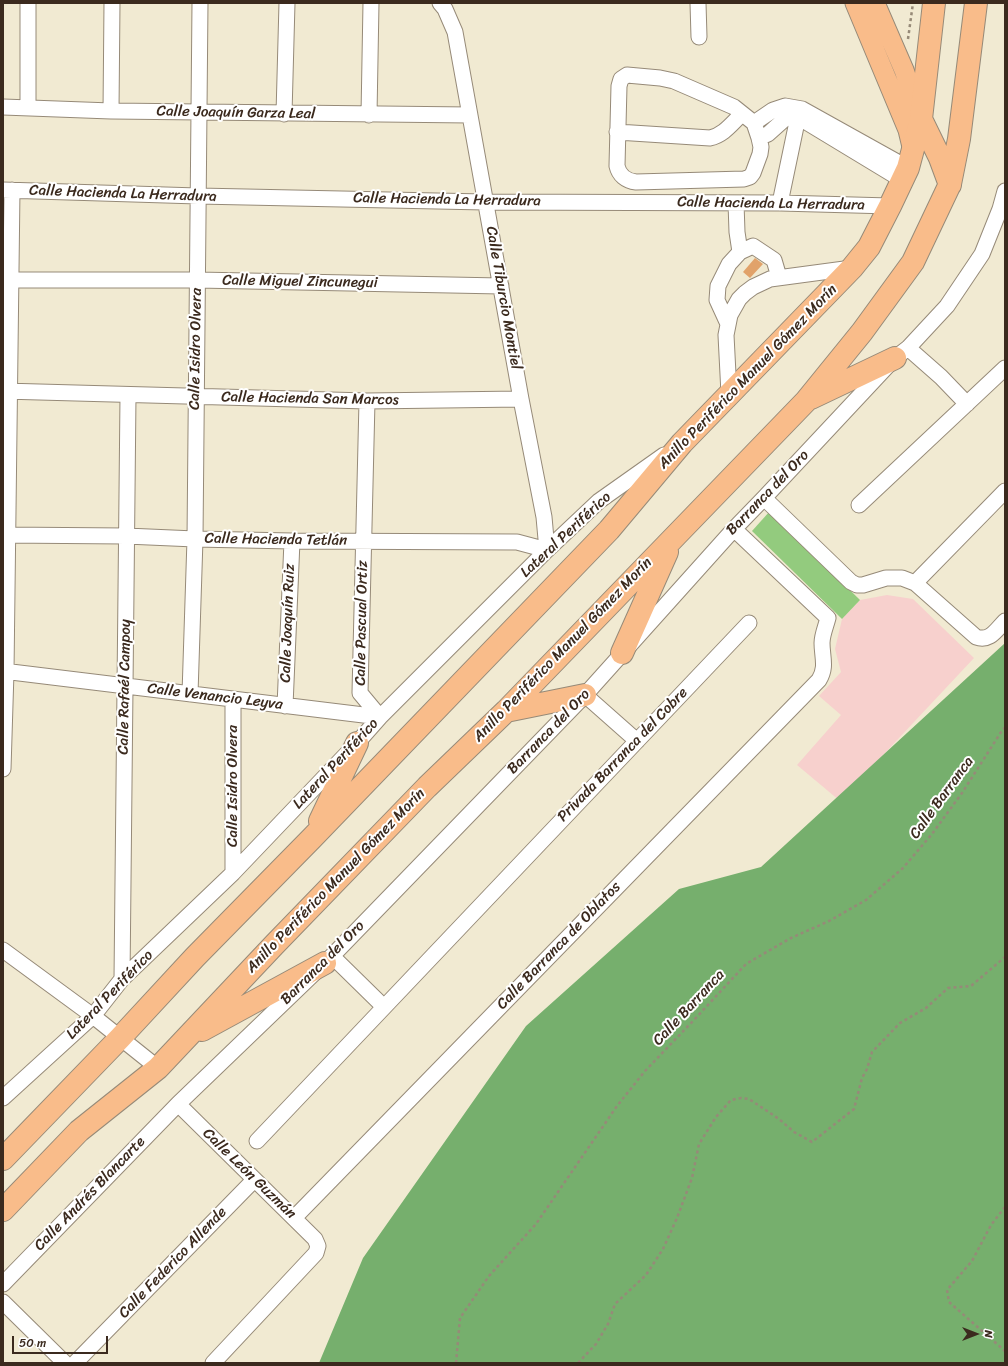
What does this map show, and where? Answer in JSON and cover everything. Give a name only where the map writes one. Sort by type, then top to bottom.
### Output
[{"type":"highway","name":"Anillo Periférico Manuel Gómez Morín","points":[[3,1210],[79,1131],[158,1068],[268,950],[416,798],[506,711],[806,401],[862,332],[914,262],[950,184],[959,139],[976,3]]},
{"type":"highway","name":"Anillo Periférico Manuel Gómez Morín","points":[[3,1159],[120,1038],[195,957],[610,530],[682,443],[852,268],[869,247],[890,206],[907,166],[921,119],[930,8]]},
{"type":"highway","points":[[921,119],[940,158],[950,184]]},
{"type":"highway","points":[[806,401],[901,353]]},
{"type":"highway","points":[[622,653],[674,537]]},
{"type":"highway","points":[[506,711],[585,695]]},
{"type":"highway","points":[[312,838],[357,743]]},
{"type":"highway","points":[[183,1040],[328,960]]},
{"type":"main road","points":[[855,3],[908,130],[907,166]]},
{"type":"main road","points":[[875,3],[904,70],[921,119]]},
{"type":"street","points":[[28,3],[28,108]]},
{"type":"street","points":[[111,111],[112,3]]},
{"type":"street","name":"Calle Isidro Olvera","points":[[190,694],[195,539],[200,3]]},
{"type":"street","points":[[284,114],[287,3]]},
{"type":"street","points":[[369,115],[371,3]]},
{"type":"street","name":"Calle Tiburcio Montiel","points":[[440,3],[445,9],[455,32],[520,399],[544,517],[547,550]]},
{"type":"street","points":[[698,3],[699,37]]},
{"type":"street","points":[[627,75],[660,78],[674,81],[734,107],[748,118],[759,138],[761,147],[760,154],[750,177],[744,179],[636,182],[628,180],[618,171],[617,132],[619,86],[621,79],[627,75]]},
{"type":"street","points":[[617,132],[710,138],[723,133],[748,118],[785,106],[907,166]]},
{"type":"street","name":"Calle Joaquín Garza Leal","points":[[3,107],[111,111],[284,114],[470,115]]},
{"type":"street","points":[[759,138],[768,134],[787,117],[800,113]]},
{"type":"street","points":[[780,203],[800,113]]},
{"type":"street","points":[[3,768],[6,536],[7,190]]},
{"type":"street","name":"Calle Hacienda La Herradura","points":[[7,190],[198,196],[485,202],[780,203],[890,206]]},
{"type":"street","points":[[967,404],[940,377],[901,353],[947,306],[982,254],[1000,209],[1005,191]]},
{"type":"street","points":[[736,203],[737,232],[740,252]]},
{"type":"street","points":[[728,324],[717,300],[718,286],[730,264],[740,252],[753,246],[774,260],[779,277]]},
{"type":"street","points":[[730,394],[726,346],[728,324],[734,307],[746,293],[761,282],[779,277],[852,268]]},
{"type":"street","name":"Calle Miguel Zincunegui","points":[[6,280],[197,280],[501,286]]},
{"type":"street","name":"Barranca del Oro","points":[[178,1104],[328,960],[585,695],[734,529],[901,353]]},
{"type":"street","points":[[859,505],[1005,368]]},
{"type":"street","name":"Calle Hacienda San Marcos","points":[[6,391],[128,396],[196,396],[367,401],[520,399]]},
{"type":"street","name":"Calle Rafaél Campoy","points":[[122,979],[128,396]]},
{"type":"street","name":"Calle Pascual Ortiz","points":[[367,401],[360,693],[380,717]]},
{"type":"street","name":"Lateral Periférico","points":[[3,1098],[93,1016],[122,979],[232,873],[357,743],[380,717],[547,550],[599,501],[682,443]]},
{"type":"street","points":[[915,583],[1005,491]]},
{"type":"street","points":[[764,498],[851,582],[856,585],[862,585],[886,578],[902,578],[915,583],[976,637],[982,640],[988,638],[1005,621]]},
{"type":"street","name":"Calle Barranca de Oblatos","points":[[294,1218],[819,680],[823,673],[824,662],[822,642],[828,618],[734,529]]},
{"type":"street","name":"Calle Hacienda Tetlán","points":[[6,536],[126,536],[292,541],[364,540],[517,542],[547,550]]},
{"type":"street","name":"Calle Joaquín Ruiz","points":[[285,706],[292,541]]},
{"type":"street","name":"Privada Barranca del Cobre","points":[[257,1141],[749,623]]},
{"type":"street","name":"Calle Venancio Leyva","points":[[5,672],[380,717]]},
{"type":"street","points":[[585,695],[637,741]]},
{"type":"street","name":"Calle Isidro Olvera","points":[[232,873],[233,699]]},
{"type":"street","points":[[3,950],[93,1016],[158,1068]]},
{"type":"street","points":[[328,960],[384,1007]]},
{"type":"street","name":"Calle León Guzmán","points":[[178,1104],[315,1239],[318,1246],[316,1253],[213,1363]]},
{"type":"street","name":"Calle Andrés Blancarte","points":[[3,1284],[178,1104]]},
{"type":"street","name":"Calle Federico Allende","points":[[75,1363],[254,1180]]},
{"type":"street","points":[[3,1302],[65,1363]]},
{"type":"path","points":[[908,40],[912,3]]},
{"type":"path","name":"Calle Barranca","points":[[456,1363],[460,1318],[489,1276],[536,1224],[617,1106],[645,1071],[694,1021],[746,964],[791,938],[829,921],[866,900],[904,868],[932,834],[962,793],[1005,728]]},
{"type":"path","points":[[578,1363],[596,1344],[608,1324],[615,1304],[646,1275],[663,1248],[677,1218],[692,1178],[699,1144],[716,1116],[731,1100],[741,1098],[749,1099],[779,1119],[794,1132],[812,1142],[854,1109],[862,1078],[867,1069],[872,1052],[900,1023],[926,1008],[948,988],[972,986],[1005,957]]},
{"type":"path","points":[[1005,1207],[991,1225],[972,1261],[946,1290],[949,1302],[1005,1351]]},
{"type":"shaded area","points":[[887,595],[913,599],[974,658],[840,801],[797,765],[841,715],[819,696],[841,672],[835,649],[842,619],[860,600]]},
{"type":"green space","points":[[770,511],[860,600],[842,619],[752,531]]},
{"type":"green space","points":[[1005,643],[1005,1363],[319,1363],[363,1258],[526,1026],[679,889],[761,867]]},
{"type":"building","points":[[755,258],[763,264],[750,278],[743,272]]}]
